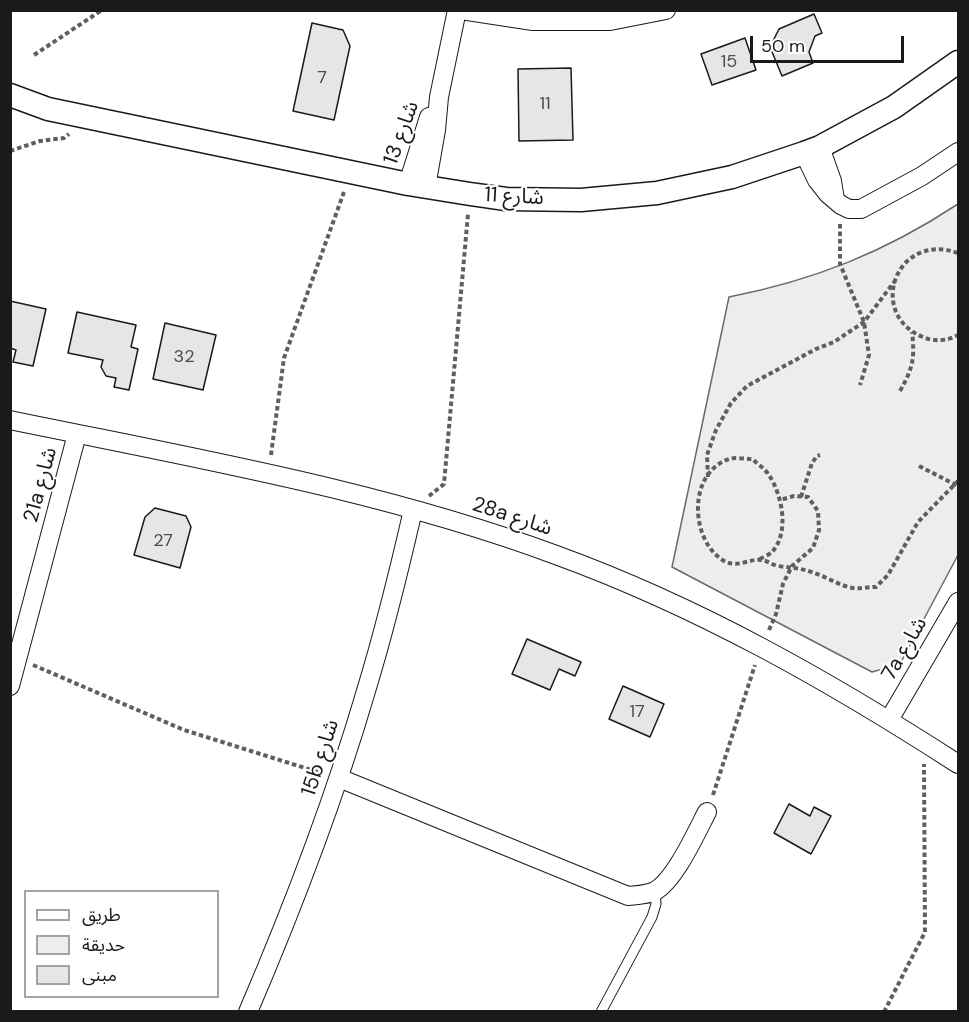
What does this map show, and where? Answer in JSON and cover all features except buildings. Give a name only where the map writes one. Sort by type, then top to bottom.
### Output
[{"type":"street","name":"شارع 13","points":[[417,185],[428,119],[439,97],[457,10]]},
{"type":"street","points":[[461,10],[544,21],[610,21],[666,10]]},
{"type":"street","name":"شارع 11","points":[[10,95],[48,109],[417,185],[506,199],[581,200],[657,193],[732,177],[812,150],[894,107],[958,62]]},
{"type":"street","name":"شارع 11","points":[[10,111],[48,109]]},
{"type":"street","points":[[812,150],[821,187],[838,203],[849,209],[861,209],[873,204],[958,152]]},
{"type":"street","name":"28a شارع","points":[[10,420],[269,474],[413,510],[556,555],[626,582],[761,646],[826,681],[958,764]]},
{"type":"street","name":"21a شارع","points":[[10,686],[77,434]]},
{"type":"street","name":"15b شارع","points":[[248,1011],[277,944],[339,778],[376,657],[413,510]]},
{"type":"street","name":"7a شارع","points":[[890,720],[958,602]]},
{"type":"street","points":[[339,778],[628,896],[655,891],[666,882],[707,812]]},
{"type":"lane","points":[[601,1011],[652,918],[656,904],[655,891]]},
{"type":"path","points":[[34,55],[102,10]]},
{"type":"path","points":[[269,474],[284,358],[352,172]]},
{"type":"path","points":[[413,510],[444,484],[470,194]]},
{"type":"path","points":[[838,203],[840,264],[864,322],[869,355],[860,385]]},
{"type":"path","points":[[708,478],[707,455],[716,430],[731,403],[747,386],[816,349],[834,342],[864,322],[894,282],[901,268],[912,256],[927,250],[943,248],[958,253]]},
{"type":"path","points":[[894,282],[892,296],[895,310],[912,332],[926,339],[941,340],[958,335]]},
{"type":"path","points":[[900,391],[911,372],[914,353],[912,332]]},
{"type":"path","points":[[801,497],[812,463],[820,455]]},
{"type":"path","points":[[729,459],[752,459],[768,473],[778,492],[783,514],[781,537],[772,552],[760,559],[744,564],[724,561],[710,549],[700,531],[697,508],[701,489],[712,471],[729,459]]},
{"type":"path","points":[[760,559],[778,566],[792,566],[815,573],[852,588],[876,587],[888,575],[918,522],[958,484],[919,466]]},
{"type":"path","points":[[19,658],[184,730],[339,778]]},
{"type":"path","points":[[884,1011],[925,932],[924,742]]},
{"type":"green space","points":[[958,204],[958,555],[900,664],[872,672],[672,567],[729,297],[791,282],[848,262],[904,236]]}]
